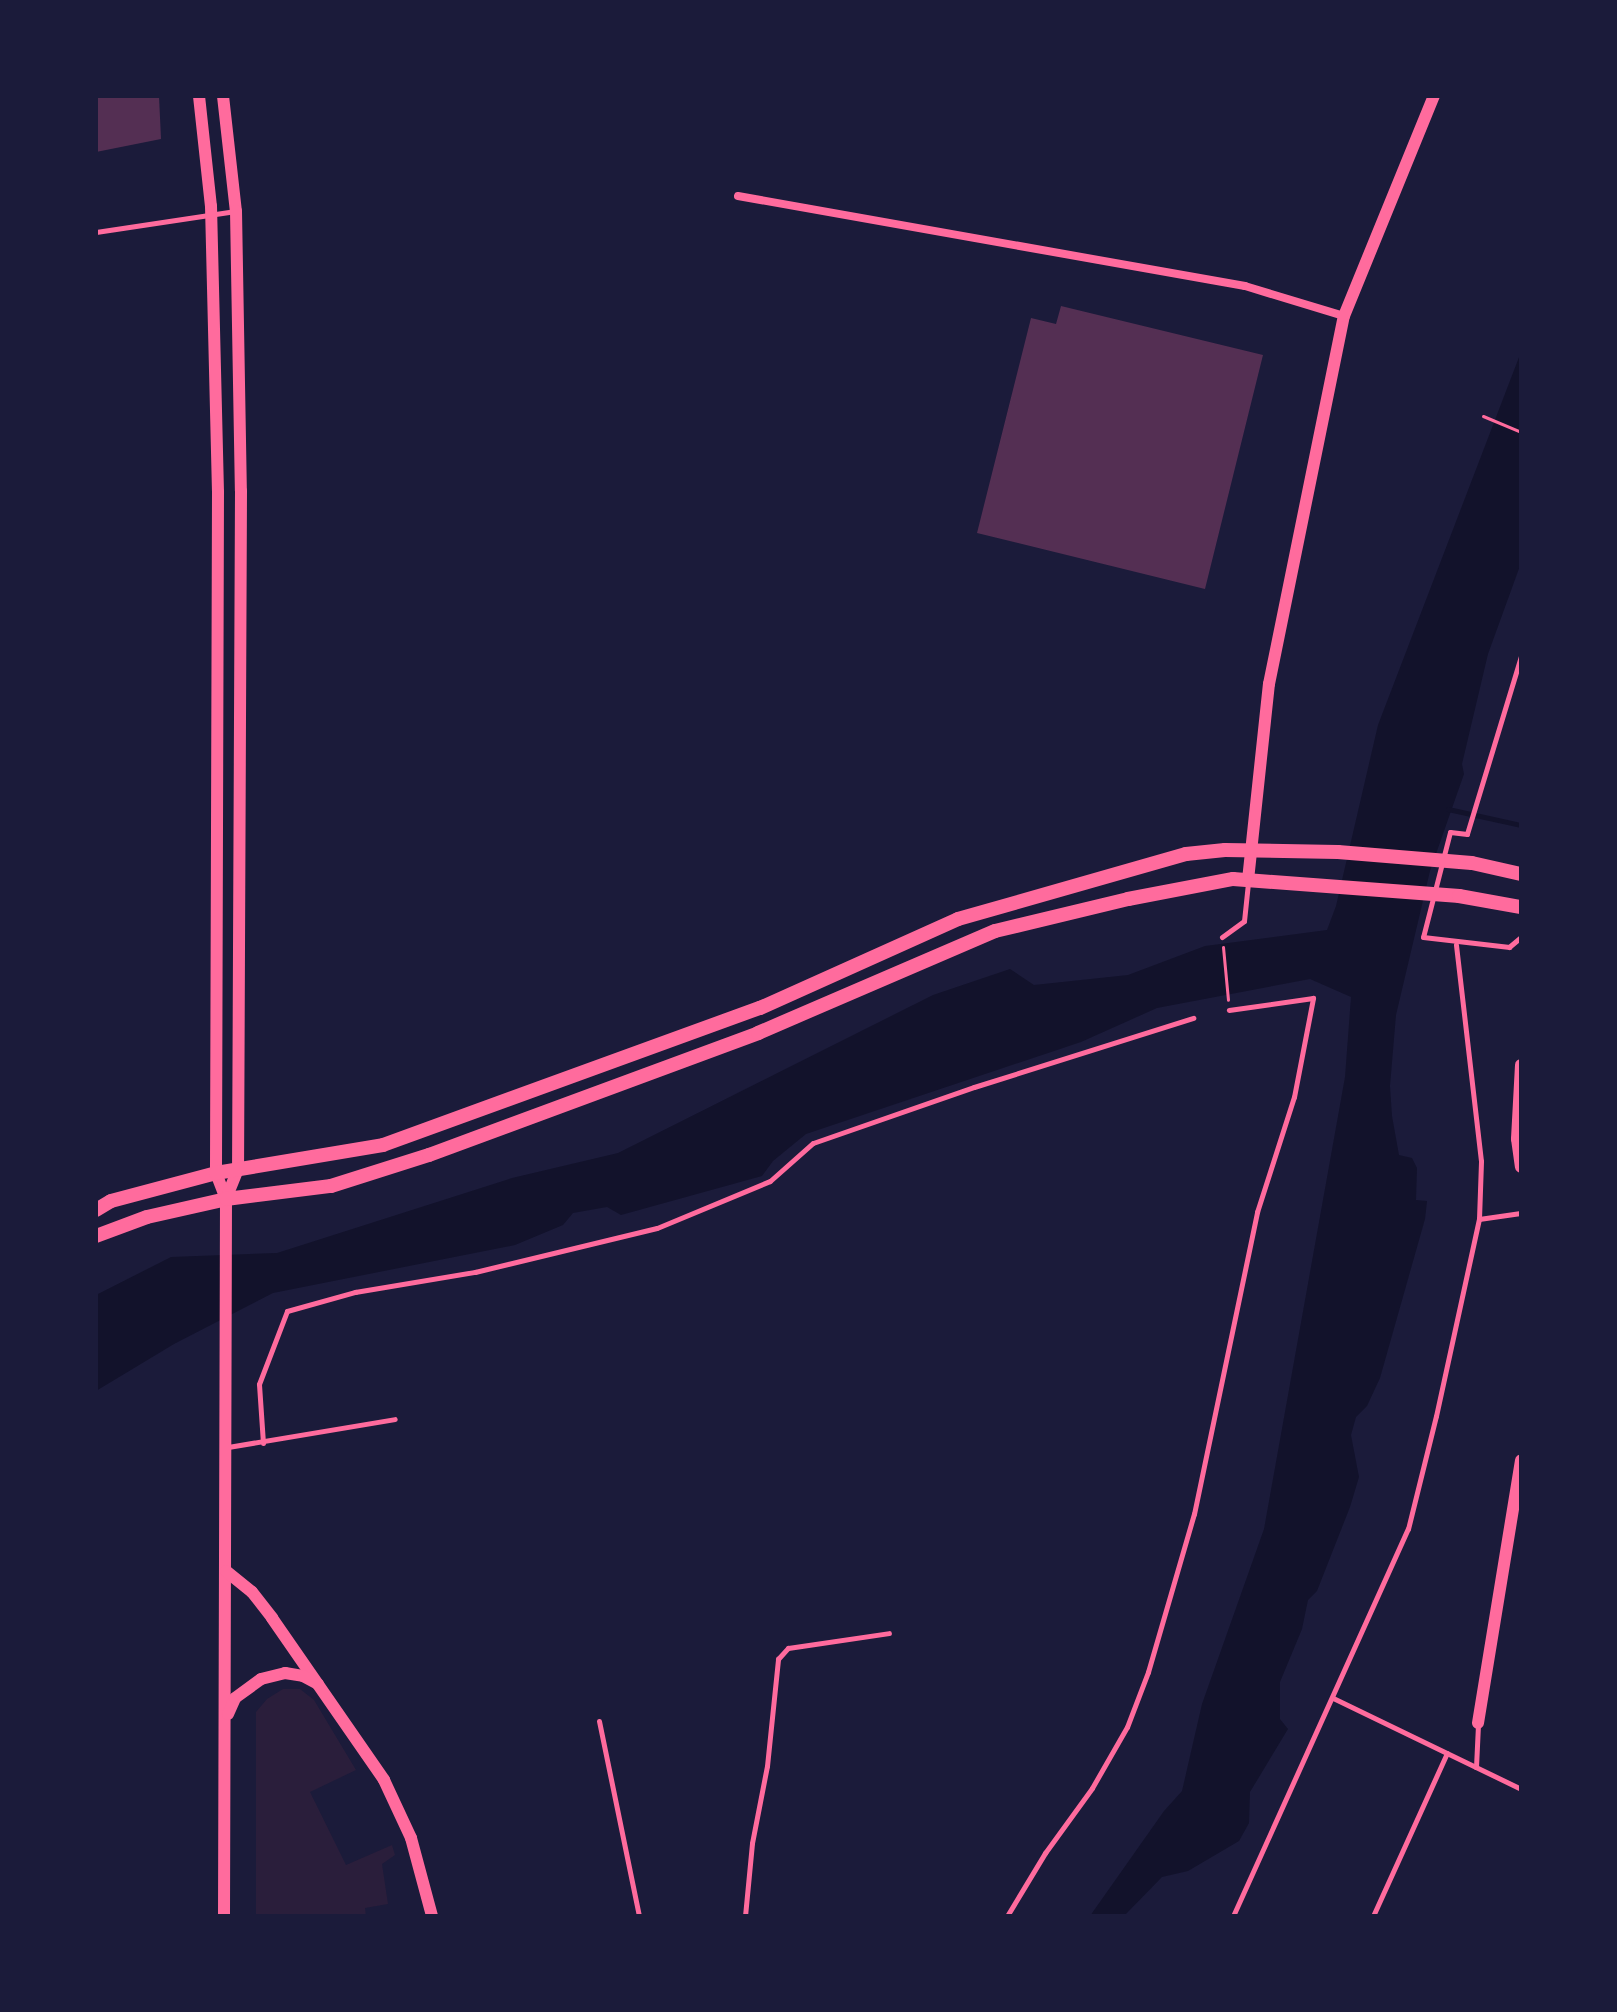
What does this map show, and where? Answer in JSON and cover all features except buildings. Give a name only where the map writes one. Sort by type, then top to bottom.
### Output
[{"type":"main road","points":[[96,1210],[111,1201],[216,1173],[383,1145],[760,1008],[972,915],[1186,854],[1338,852],[1472,863],[1521,874]]},
{"type":"main road","points":[[96,1236],[147,1217],[226,1199],[331,1186],[429,1155],[758,1033],[995,931],[1128,899],[1233,879],[1459,896],[1521,907]]},
{"type":"street","points":[[199,96],[211,214],[218,492],[216,1173],[226,1199],[224,1916]]},
{"type":"street","points":[[223,96],[236,211],[241,491],[238,1169],[226,1199]]},
{"type":"street","points":[[1248,880],[1269,684],[1344,316],[1434,96]]},
{"type":"street","points":[[738,196],[1245,286],[1344,316]]},
{"type":"street","points":[[1521,1065],[1517,1139],[1521,1167]]},
{"type":"street","points":[[1478,1723],[1521,1461]]},
{"type":"street","points":[[226,1571],[252,1592],[320,1685],[396,1801],[411,1838],[432,1916]]},
{"type":"street","points":[[226,1717],[235,1698],[261,1679],[285,1673],[303,1676],[320,1685]]},
{"type":"lane","points":[[96,232],[236,211]]},
{"type":"lane","points":[[1521,656],[1467,834],[1450,832],[1423,937],[1456,944],[1509,947],[1521,937]]},
{"type":"lane","points":[[1222,937],[1244,921],[1248,880]]},
{"type":"lane","points":[[1233,1916],[1408,1529],[1479,1219],[1481,1161],[1456,944]]},
{"type":"lane","points":[[1007,1916],[1045,1853],[1092,1788],[1127,1727],[1148,1672],[1194,1514],[1257,1212],[1294,1097],[1313,998],[1229,1010]]},
{"type":"lane","points":[[263,1443],[259,1384],[287,1311],[355,1292],[475,1272],[657,1228],[770,1181],[813,1143],[974,1087],[1193,1018]]},
{"type":"lane","points":[[1479,1219],[1521,1213]]},
{"type":"lane","points":[[227,1447],[395,1419]]},
{"type":"lane","points":[[745,1916],[752,1843],[767,1766],[778,1659],[788,1648],[889,1633]]},
{"type":"lane","points":[[1333,1698],[1521,1789]]},
{"type":"lane","points":[[599,1721],[639,1916]]},
{"type":"lane","points":[[1476,1767],[1478,1723]]},
{"type":"lane","points":[[1373,1916],[1447,1753]]},
{"type":"path","points":[[1483,416],[1521,432]]},
{"type":"path","points":[[1222,937],[1229,1010]]},
{"type":"shaded area","points":[[1521,352],[1521,563],[1488,654],[1462,764],[1464,774],[1430,871],[1396,1015],[1390,1086],[1392,1116],[1399,1155],[1412,1158],[1417,1168],[1416,1200],[1427,1201],[1425,1219],[1380,1378],[1367,1406],[1356,1417],[1351,1435],[1359,1477],[1350,1507],[1317,1591],[1308,1600],[1302,1629],[1280,1682],[1280,1719],[1288,1729],[1250,1792],[1249,1823],[1239,1841],[1188,1871],[1162,1877],[1124,1916],[1090,1916],[1164,1811],[1182,1791],[1202,1704],[1264,1529],[1345,1077],[1351,997],[1310,979],[1157,1008],[1081,1042],[806,1134],[773,1161],[762,1176],[621,1215],[607,1207],[573,1213],[563,1225],[515,1245],[273,1293],[174,1344],[96,1391],[96,1295],[171,1257],[277,1253],[512,1178],[618,1153],[933,995],[1010,969],[1034,985],[1128,975],[1205,946],[1327,930],[1336,906],[1378,725]]},
{"type":"shaded area","points":[[283,1689],[300,1689],[314,1700],[356,1770],[310,1792],[346,1865],[392,1845],[395,1855],[382,1864],[388,1904],[365,1908],[366,1916],[256,1916],[256,1712],[267,1699]]},
{"type":"waterway","points":[[1448,809],[1521,825]]}]
